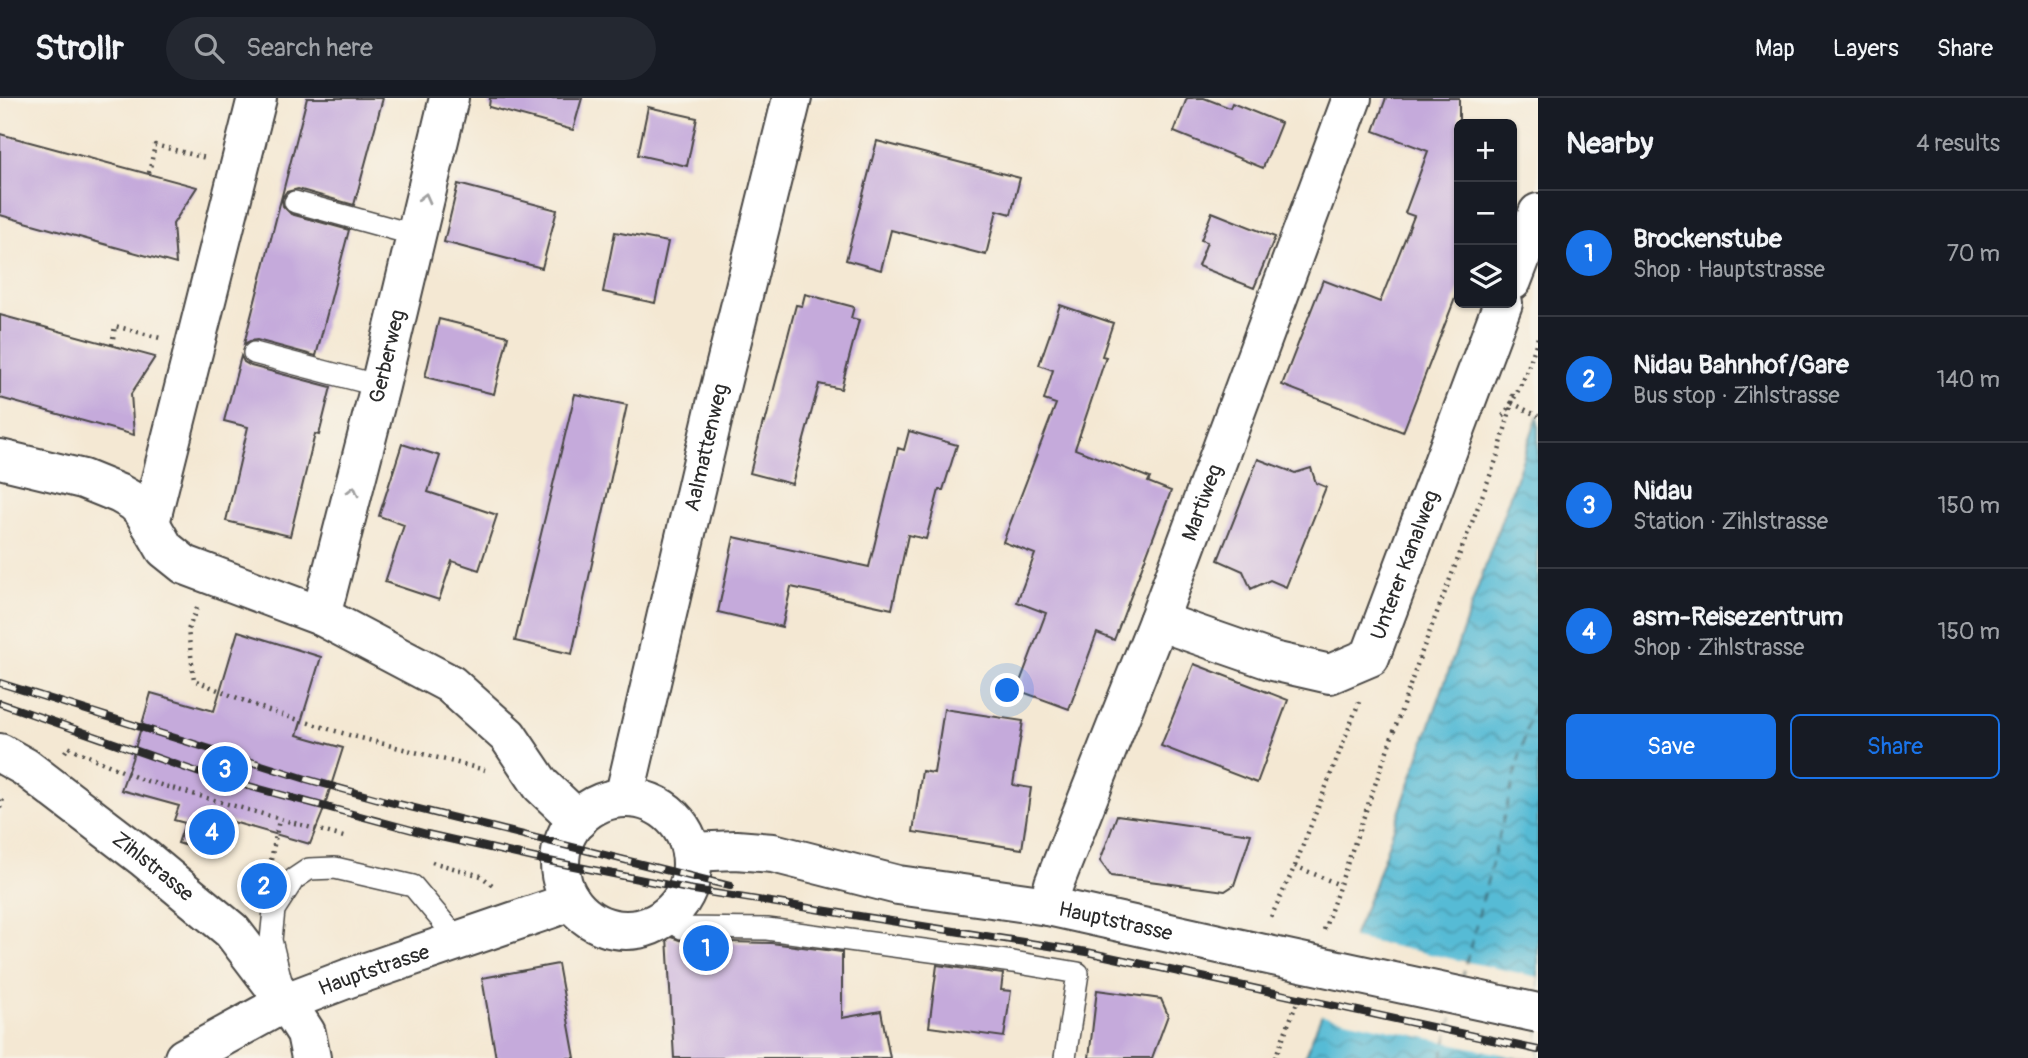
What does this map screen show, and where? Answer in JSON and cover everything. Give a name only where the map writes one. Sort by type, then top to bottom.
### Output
[{"type":"street","points":[[150,523],[257,98]]},
{"type":"street","name":"Gerberweg","points":[[321,616],[380,386],[449,98]]},
{"type":"street","name":"Aalmattenweg","points":[[624,798],[717,400],[792,98]]},
{"type":"street","name":"Martiweg","points":[[1048,906],[1054,884],[1158,621],[1352,98]]},
{"type":"street","points":[[1517,268],[1538,213]]},
{"type":"street","name":"Unterer Kanalweg","points":[[1158,621],[1273,661],[1330,674],[1370,657],[1501,308]]},
{"type":"street","points":[[0,459],[83,479],[134,502],[165,549],[198,570],[321,616],[450,684],[508,736],[541,785],[578,820]]},
{"type":"street","name":"Zihlstrasse","points":[[0,753],[44,781],[144,858],[232,931],[306,1032],[311,1058]]},
{"type":"street","points":[[624,798],[643,800],[660,807],[675,819],[685,834],[691,852],[688,889],[679,905],[666,918],[647,928],[625,930],[604,926],[585,916],[570,899],[563,883],[560,864],[568,832],[591,808],[607,800],[624,798]]},
{"type":"street","name":"Hauptstrasse","points":[[691,852],[736,849],[773,853],[898,885],[1266,939],[1538,1013]]},
{"type":"street","name":"Hauptstrasse","points":[[184,1058],[286,1002],[553,908],[570,899]]},
{"type":"lane","points":[[295,202],[415,235]]},
{"type":"lane","points":[[254,353],[380,386]]},
{"type":"lane","points":[[286,1002],[271,940],[274,910],[294,879],[309,869],[335,868],[413,886],[459,941]]},
{"type":"lane","points":[[666,918],[682,928],[767,929],[1078,973],[1065,1058]]},
{"type":"path","points":[[149,173],[155,145],[241,166]]},
{"type":"path","points":[[112,345],[115,326],[195,346]]},
{"type":"path","points":[[1295,866],[1340,885],[1421,654],[1498,455],[1513,403],[1529,369],[1538,337]]},
{"type":"path","points":[[1513,403],[1538,416]]},
{"type":"path","points":[[198,570],[188,630],[194,680],[269,711],[349,736],[541,785]]},
{"type":"path","points":[[1266,939],[1368,678],[1370,657]]},
{"type":"path","points":[[44,781],[68,747],[141,779],[279,820]]},
{"type":"path","points":[[1275,1058],[1293,1013]]},
{"type":"water","points":[[1538,415],[1538,1058],[1304,1058],[1373,888]]},
{"type":"pier","points":[[1349,937],[1538,977],[1538,1058],[1519,1058],[1318,1014]]},
{"type":"building","points":[[307,98],[383,98],[354,205],[298,189],[286,192],[282,199],[283,206],[291,214],[349,230],[316,356],[257,340],[244,344]]},
{"type":"building","points":[[490,98],[582,98],[573,130],[489,107]]},
{"type":"building","points":[[1187,98],[1204,98],[1230,108],[1232,103],[1281,123],[1263,168],[1174,132]]},
{"type":"building","points":[[1386,98],[1459,98],[1459,119],[1454,119],[1454,301],[1403,432],[1282,385],[1323,280],[1380,302],[1414,216],[1405,213],[1428,151],[1374,131]]},
{"type":"building","points":[[648,107],[697,118],[687,166],[638,155]]},
{"type":"building","points":[[0,134],[197,187],[173,224],[176,264],[0,215]]},
{"type":"building","points":[[877,141],[1020,178],[1011,214],[997,210],[986,255],[891,230],[881,270],[846,260]]},
{"type":"building","points":[[458,184],[557,210],[542,268],[444,242]]},
{"type":"building","points":[[1212,212],[1275,237],[1254,288],[1198,266],[1207,242],[1201,240]]},
{"type":"building","points":[[615,232],[668,242],[655,303],[603,292]]},
{"type":"building","points":[[805,294],[854,307],[851,318],[859,320],[841,389],[819,384],[792,484],[750,473],[796,305],[802,306]]},
{"type":"building","points":[[1060,305],[1113,323],[1102,356],[1106,357],[1075,449],[1150,478],[1148,482],[1171,491],[1114,640],[1097,633],[1069,709],[1017,690],[1046,613],[1017,602],[1035,554],[1003,542],[1056,404],[1044,400],[1053,370],[1039,365]]},
{"type":"building","points":[[0,315],[155,357],[131,394],[134,435],[0,398]]},
{"type":"building","points":[[439,319],[508,336],[494,394],[425,377]]},
{"type":"building","points":[[241,356],[244,362],[251,366],[331,387],[319,435],[315,434],[290,536],[226,521],[248,427],[224,421]]},
{"type":"building","points":[[575,394],[627,405],[572,654],[515,641]]},
{"type":"building","points":[[909,431],[957,445],[943,490],[939,490],[926,539],[908,535],[892,609],[791,587],[782,627],[718,612],[734,537],[869,567],[898,448],[904,450]]},
{"type":"building","points":[[402,444],[440,456],[428,492],[497,515],[479,570],[452,561],[439,600],[385,582],[404,525],[379,516]]},
{"type":"building","points":[[1258,459],[1295,473],[1311,468],[1316,483],[1326,487],[1286,587],[1270,580],[1251,589],[1243,571],[1218,560]]},
{"type":"building","points":[[238,631],[321,657],[297,735],[343,748],[310,844],[226,820],[215,855],[178,843],[185,823],[174,820],[179,806],[121,790],[151,693],[214,711]]},
{"type":"building","points":[[1194,664],[1288,700],[1257,783],[1161,746]]},
{"type":"building","points":[[944,709],[1023,721],[1013,785],[1031,788],[1022,849],[913,832],[922,771],[934,773]]},
{"type":"building","points":[[1117,815],[1251,834],[1234,885],[1225,891],[1111,876],[1100,861]]},
{"type":"building","points":[[667,937],[682,941],[771,943],[842,952],[842,1018],[881,1011],[890,1058],[674,1058]]},
{"type":"building","points":[[558,964],[575,1058],[496,1058],[482,978]]},
{"type":"building","points":[[937,965],[1003,974],[1001,990],[1011,991],[1004,1037],[929,1027]]},
{"type":"building","points":[[1097,990],[1161,999],[1168,1015],[1152,1058],[1089,1058]]},
{"type":"ferry route","points":[[1462,979],[1538,685]]},
{"type":"ferry route","points":[[1442,1058],[1453,1015]]},
{"type":"railway","points":[[0,683],[306,779],[730,886]]},
{"type":"railway","points":[[0,703],[200,773],[427,834],[688,889],[1087,952],[1538,1050]]},
{"type":"place","name":"Nidau","points":[[225,769]]},
{"type":"place","name":"asm-Reisezentrum","points":[[212,832]]},
{"type":"place","name":"Nidau Bahnhof/Gare","points":[[264,886]]},
{"type":"place","name":"Brockenstube","points":[[706,948]]}]
